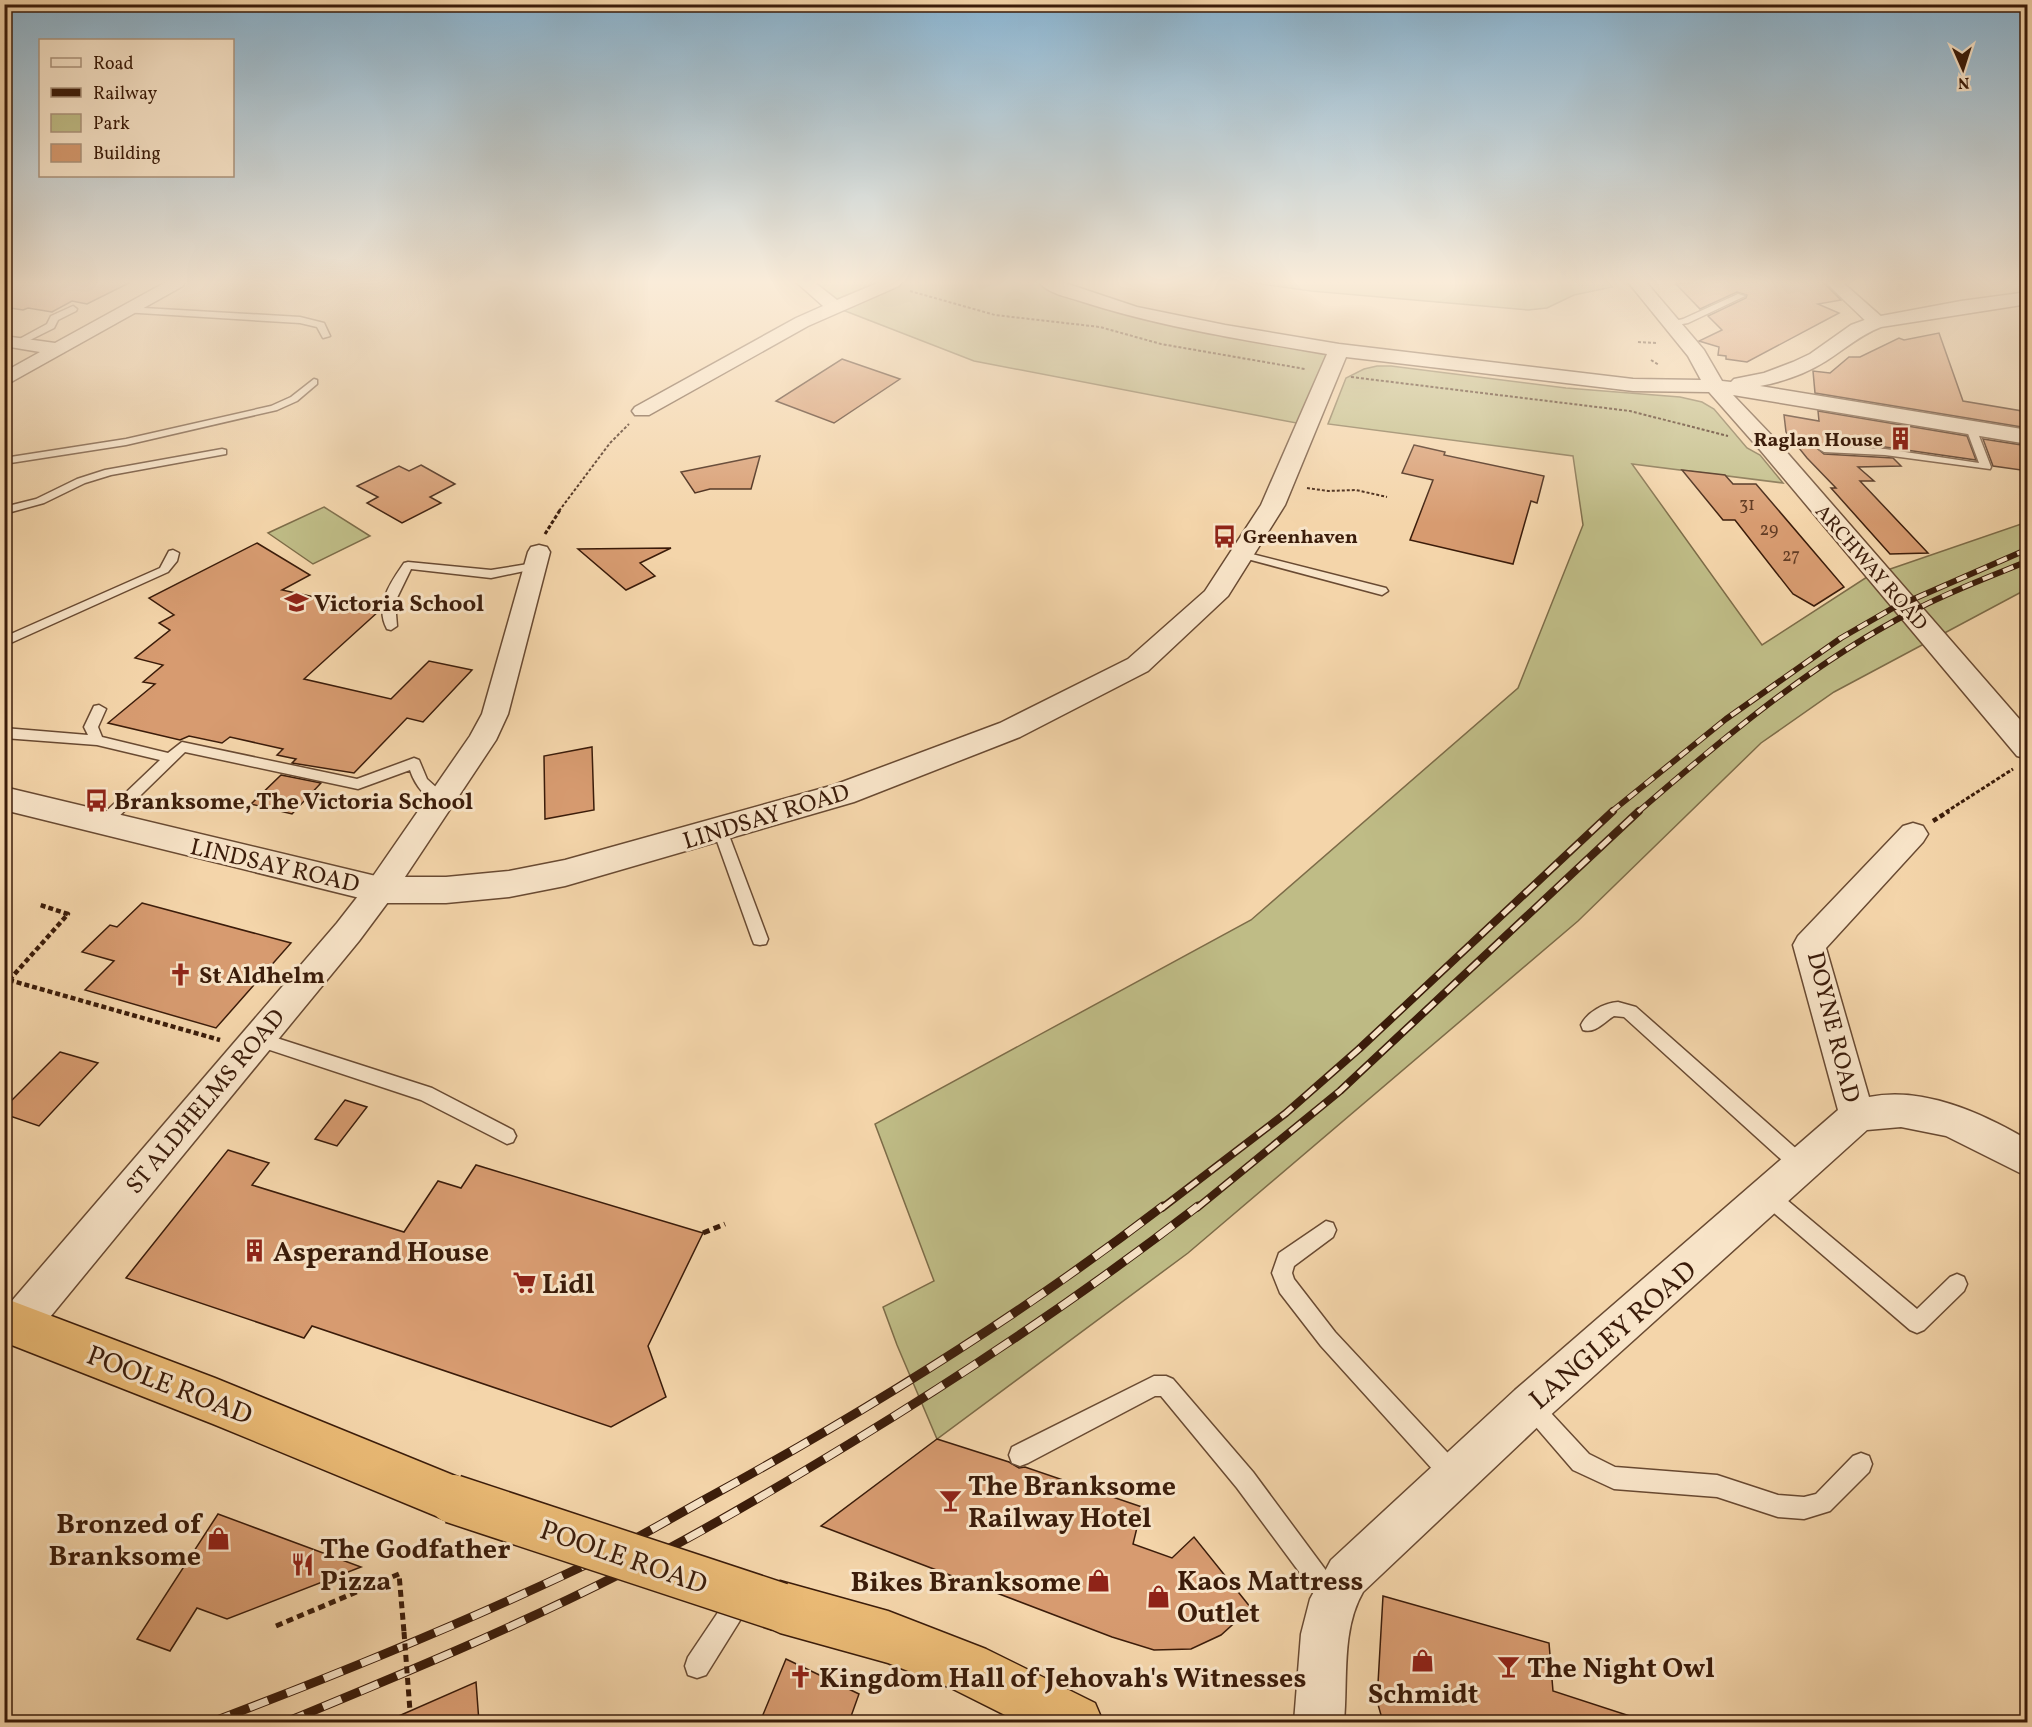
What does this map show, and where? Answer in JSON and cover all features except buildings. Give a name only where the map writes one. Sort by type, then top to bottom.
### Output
[{"type":"highway","name":"POOLE ROAD","points":[[11,1322],[215,1401],[453,1499],[761,1602],[888,1637],[957,1664],[1076,1722]]},
{"type":"street","points":[[4,380],[33,363]]},
{"type":"street","points":[[642,411],[661,398],[727,363]]},
{"type":"street","name":"LINDSAY ROAD","points":[[4,798],[102,824],[380,890],[446,890],[509,884],[585,868],[843,794],[1010,730],[1138,664],[1215,596],[1239,554],[1274,505],[1334,363]]},
{"type":"street","points":[[1441,363],[1641,386],[1715,386],[1754,381],[1807,363]]},
{"type":"street","name":"ARCHWAY ROAD","points":[[1702,363],[1715,386],[1749,423],[2023,757]]},
{"type":"street","points":[[1715,386],[2028,437]]},
{"type":"street","points":[[1749,423],[1751,405],[1784,396]]},
{"type":"street","name":"ST ALDHELMS ROAD","points":[[11,1322],[254,1044],[380,890],[482,740],[495,714],[536,559]]},
{"type":"street","name":"DOYNE ROAD","points":[[1857,1116],[1809,945],[1913,834]]},
{"type":"street","points":[[1857,1116],[1877,1110],[1905,1111],[1950,1121],[1999,1141],[2028,1160]]},
{"type":"street","name":"LANGLEY ROAD","points":[[1319,1722],[1325,1634],[1333,1599],[1347,1576],[1530,1406],[1857,1116]]},
{"type":"lane","points":[[4,461],[126,442],[274,408],[294,399],[314,382]]},
{"type":"lane","points":[[1824,449],[1885,452],[1986,467],[1971,428]]},
{"type":"lane","points":[[4,511],[40,501],[81,481],[109,472],[222,452]]},
{"type":"lane","points":[[4,642],[164,570],[171,561],[173,553]]},
{"type":"lane","points":[[1239,554],[1382,591]]},
{"type":"lane","points":[[390,626],[386,613],[392,591],[408,566],[491,573],[536,559]]},
{"type":"lane","points":[[97,740],[91,727],[99,710]]},
{"type":"lane","points":[[4,733],[97,740],[170,758]]},
{"type":"lane","points":[[102,824],[182,747],[358,784],[414,763],[421,783],[441,798]]},
{"type":"lane","points":[[720,830],[760,939]]},
{"type":"lane","points":[[1589,1025],[1612,1008],[1621,1007],[1630,1012],[1802,1166]]},
{"type":"lane","points":[[254,1044],[426,1094],[507,1136]]},
{"type":"lane","points":[[1768,1196],[1917,1323],[1957,1284]]},
{"type":"lane","points":[[1326,1230],[1286,1260],[1282,1273],[1287,1286],[1328,1339],[1454,1476]]},
{"type":"lane","points":[[1020,1455],[1154,1386],[1166,1386],[1245,1480],[1333,1599]]},
{"type":"lane","points":[[1530,1406],[1581,1462],[1614,1478],[1717,1486],[1778,1506],[1804,1508],[1822,1503],[1861,1464]]},
{"type":"lane","points":[[698,1666],[761,1602]]},
{"type":"path","points":[[536,559],[550,523],[610,443],[642,411]]},
{"type":"path","points":[[1283,484],[1328,491],[1356,490],[1387,497]]},
{"type":"path","points":[[1913,834],[2023,757]]},
{"type":"path","points":[[4,986],[68,914],[40,905]]},
{"type":"path","points":[[9,980],[254,1044]]},
{"type":"path","points":[[703,1233],[725,1224]]},
{"type":"path","points":[[276,1626],[399,1574],[410,1711]]},
{"type":"green space","points":[[982,363],[1334,363],[1307,425]]},
{"type":"green space","points":[[1377,366],[1566,388],[1680,397],[1702,402],[1714,409],[1747,448],[1760,455],[1783,483],[1632,464],[1762,645],[1867,577],[2027,522],[2027,589],[1834,692],[1761,743],[1578,921],[1188,1253],[937,1439],[883,1307],[934,1281],[875,1124],[1251,920],[1518,688],[1583,525],[1573,456],[1328,424],[1346,378],[1364,369]]},
{"type":"green space","points":[[324,507],[370,536],[313,564],[268,533]]},
{"type":"railway","points":[[1611,812],[1726,719],[1841,638],[1893,608],[2028,549]]},
{"type":"railway","points":[[1638,812],[1768,704],[1838,655],[1925,605],[2028,561]]},
{"type":"railway","points":[[1162,1208],[1286,1113],[1359,1049],[1613,811]]},
{"type":"railway","points":[[1197,1208],[1340,1091],[1639,811]]},
{"type":"railway","points":[[212,1722],[351,1668],[443,1629],[534,1589],[630,1542],[887,1395],[1000,1323],[1163,1206]]},
{"type":"railway","points":[[286,1722],[499,1632],[624,1572],[710,1526],[939,1388],[1070,1300],[1198,1206]]},
{"type":"place","name":"Raglan House","points":[[1901,439]]},
{"type":"place","name":"Greenhaven","points":[[1225,536]]},
{"type":"place","name":"Victoria School","points":[[296,603]]},
{"type":"place","name":"Branksome, The Victoria School","points":[[96,801]]},
{"type":"place","name":"St Aldhelm","points":[[181,975]]},
{"type":"place","name":"Asperand House","points":[[255,1251]]},
{"type":"place","name":"Lidl","points":[[524,1283]]},
{"type":"place","name":"The Branksome Railway Hotel","points":[[950,1501]]},
{"type":"place","name":"Bronzed of Branksome","points":[[219,1539]]},
{"type":"place","name":"The Godfather Pizza","points":[[302,1564]]},
{"type":"place","name":"Bikes Branksome","points":[[1099,1581]]},
{"type":"place","name":"Kaos Mattress Outlet","points":[[1159,1596]]},
{"type":"place","name":"Schmidt","points":[[1423,1660]]},
{"type":"place","name":"The Night Owl","points":[[1509,1667]]},
{"type":"place","name":"Kingdom Hall of Jehovah's Witnesses","points":[[801,1677]]}]
